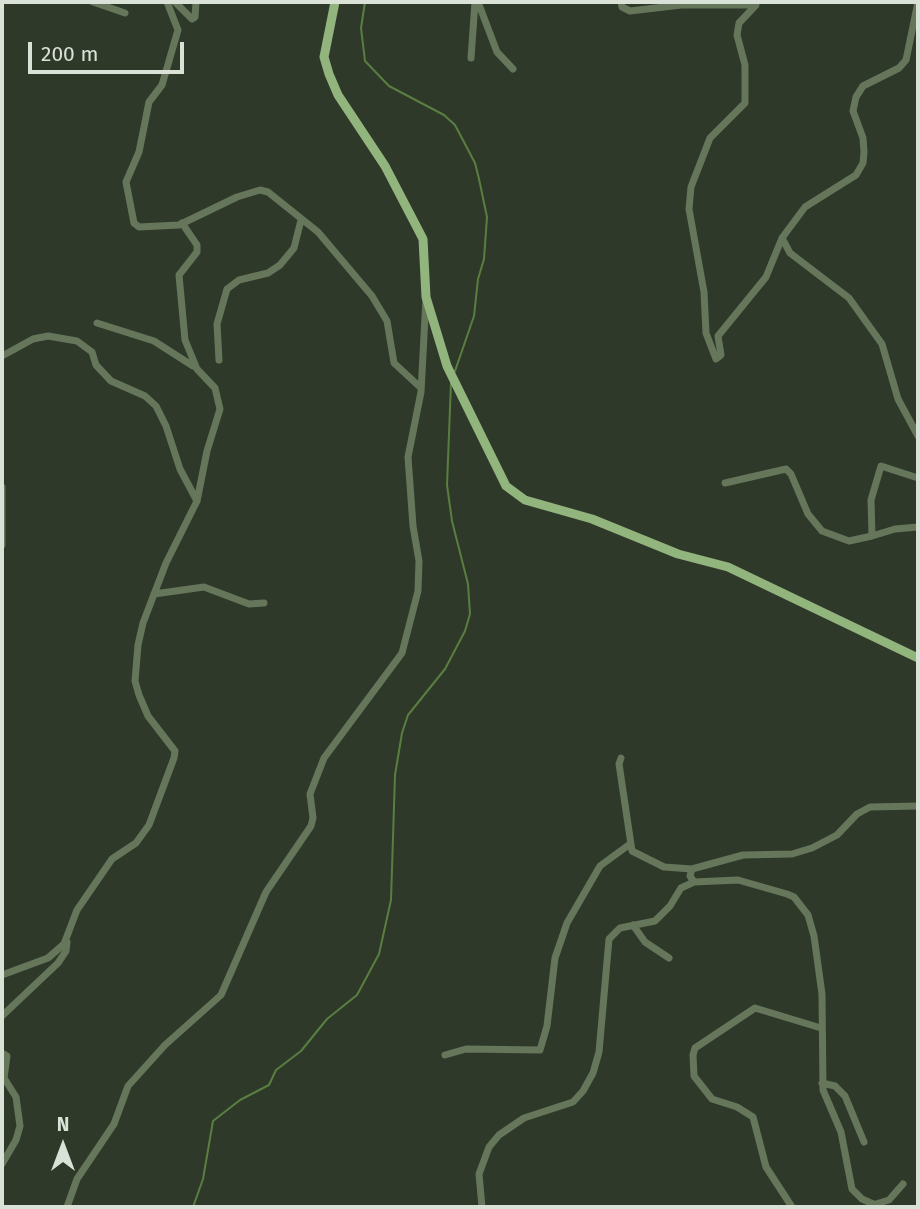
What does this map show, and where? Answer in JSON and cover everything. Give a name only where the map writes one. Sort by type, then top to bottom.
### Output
[{"type":"main road","points":[[335,2],[324,57],[329,74],[338,95],[385,166],[423,239],[426,297],[447,366],[506,486],[525,500],[592,519],[678,554],[728,567],[918,658]]},
{"type":"street","points":[[93,2],[125,13]]},
{"type":"street","points":[[167,2],[178,30],[162,85],[149,102],[139,152],[126,181],[131,218],[139,227],[182,222],[260,190],[268,191],[318,232],[381,309],[387,321],[394,363],[421,388]]},
{"type":"street","points":[[175,2],[192,19],[195,18],[196,2]]},
{"type":"street","points":[[471,58],[477,2]]},
{"type":"street","points":[[477,2],[497,52],[513,69]]},
{"type":"street","points":[[621,2],[622,8],[630,11],[681,5],[757,5],[739,23],[737,35],[745,65],[745,103],[710,138],[691,187],[689,209],[706,309],[705,333],[716,359],[721,355],[719,336],[766,276],[782,238],[805,207],[856,175],[863,163],[863,138],[853,111],[856,97],[863,86],[899,68],[906,60],[918,2]]},
{"type":"street","points":[[219,360],[217,324],[227,289],[239,280],[268,274],[280,265],[293,248],[301,220]]},
{"type":"street","points":[[182,222],[197,244],[197,251],[179,275],[185,340],[197,369]]},
{"type":"street","points":[[782,238],[790,253],[849,298],[882,344],[898,399],[918,436]]},
{"type":"street","points":[[66,1207],[77,1179],[114,1124],[128,1086],[165,1045],[221,995],[266,892],[311,826],[313,818],[310,794],[324,758],[336,737],[356,717],[368,694],[402,653],[418,591],[419,561],[412,516],[408,457],[421,388],[422,318],[426,297]]},
{"type":"street","points":[[2,1016],[58,963],[66,951],[67,938],[78,910],[112,859],[136,843],[149,825],[175,751],[148,716],[135,681],[141,630],[197,501],[207,451],[220,409],[215,388],[197,369],[154,341],[97,323]]},
{"type":"street","points":[[2,356],[33,339],[48,336],[77,341],[92,352],[106,376],[145,396],[156,406],[166,426],[180,469],[197,501]]},
{"type":"street","points":[[872,536],[871,500],[878,469],[888,467],[918,478]]},
{"type":"street","points":[[725,483],[786,469],[791,474],[808,514],[822,531],[849,541],[895,529],[918,527]]},
{"type":"street","points":[[2,487],[2,545]]},
{"type":"street","points":[[155,594],[204,587],[249,604],[264,604]]},
{"type":"street","points":[[621,758],[619,764],[630,844],[637,856],[664,867],[692,869],[750,854],[799,853],[831,839],[857,814],[870,807],[918,806]]},
{"type":"street","points":[[445,1055],[466,1049],[540,1050],[547,1026],[555,958],[567,923],[600,866],[630,844]]},
{"type":"street","points":[[692,869],[690,876],[694,882]]},
{"type":"street","points":[[482,1207],[479,1174],[489,1147],[499,1135],[524,1118],[573,1102],[587,1085],[599,1052],[607,946],[614,933],[633,925],[655,921],[670,906],[681,888],[694,882],[738,880],[794,897],[808,915],[813,929],[822,994],[822,1083],[841,1132],[852,1189],[862,1199],[877,1206],[889,1200],[903,1184]]},
{"type":"street","points":[[633,925],[645,942],[669,958]]},
{"type":"street","points":[[2,975],[48,958],[67,938]]},
{"type":"street","points":[[792,1207],[766,1167],[753,1117],[737,1107],[712,1099],[694,1076],[693,1055],[695,1048],[755,1008],[821,1028]]},
{"type":"street","points":[[2,1053],[7,1056],[4,1078],[16,1097],[20,1126],[16,1140],[2,1164]]},
{"type":"street","points":[[822,1083],[835,1086],[845,1096],[864,1142]]},
{"type":"waterway","points":[[365,2],[361,28],[365,61],[389,86],[444,115],[455,125],[475,163],[479,179],[487,217],[484,259],[478,279],[474,316],[455,371]]},
{"type":"waterway","points":[[193,1207],[203,1179],[213,1121],[240,1100],[269,1085],[276,1070],[301,1051],[327,1019],[357,995],[379,954],[391,900],[395,775],[402,733],[408,715],[445,669],[465,631],[470,614],[468,584],[452,521],[447,485],[451,383]]}]
